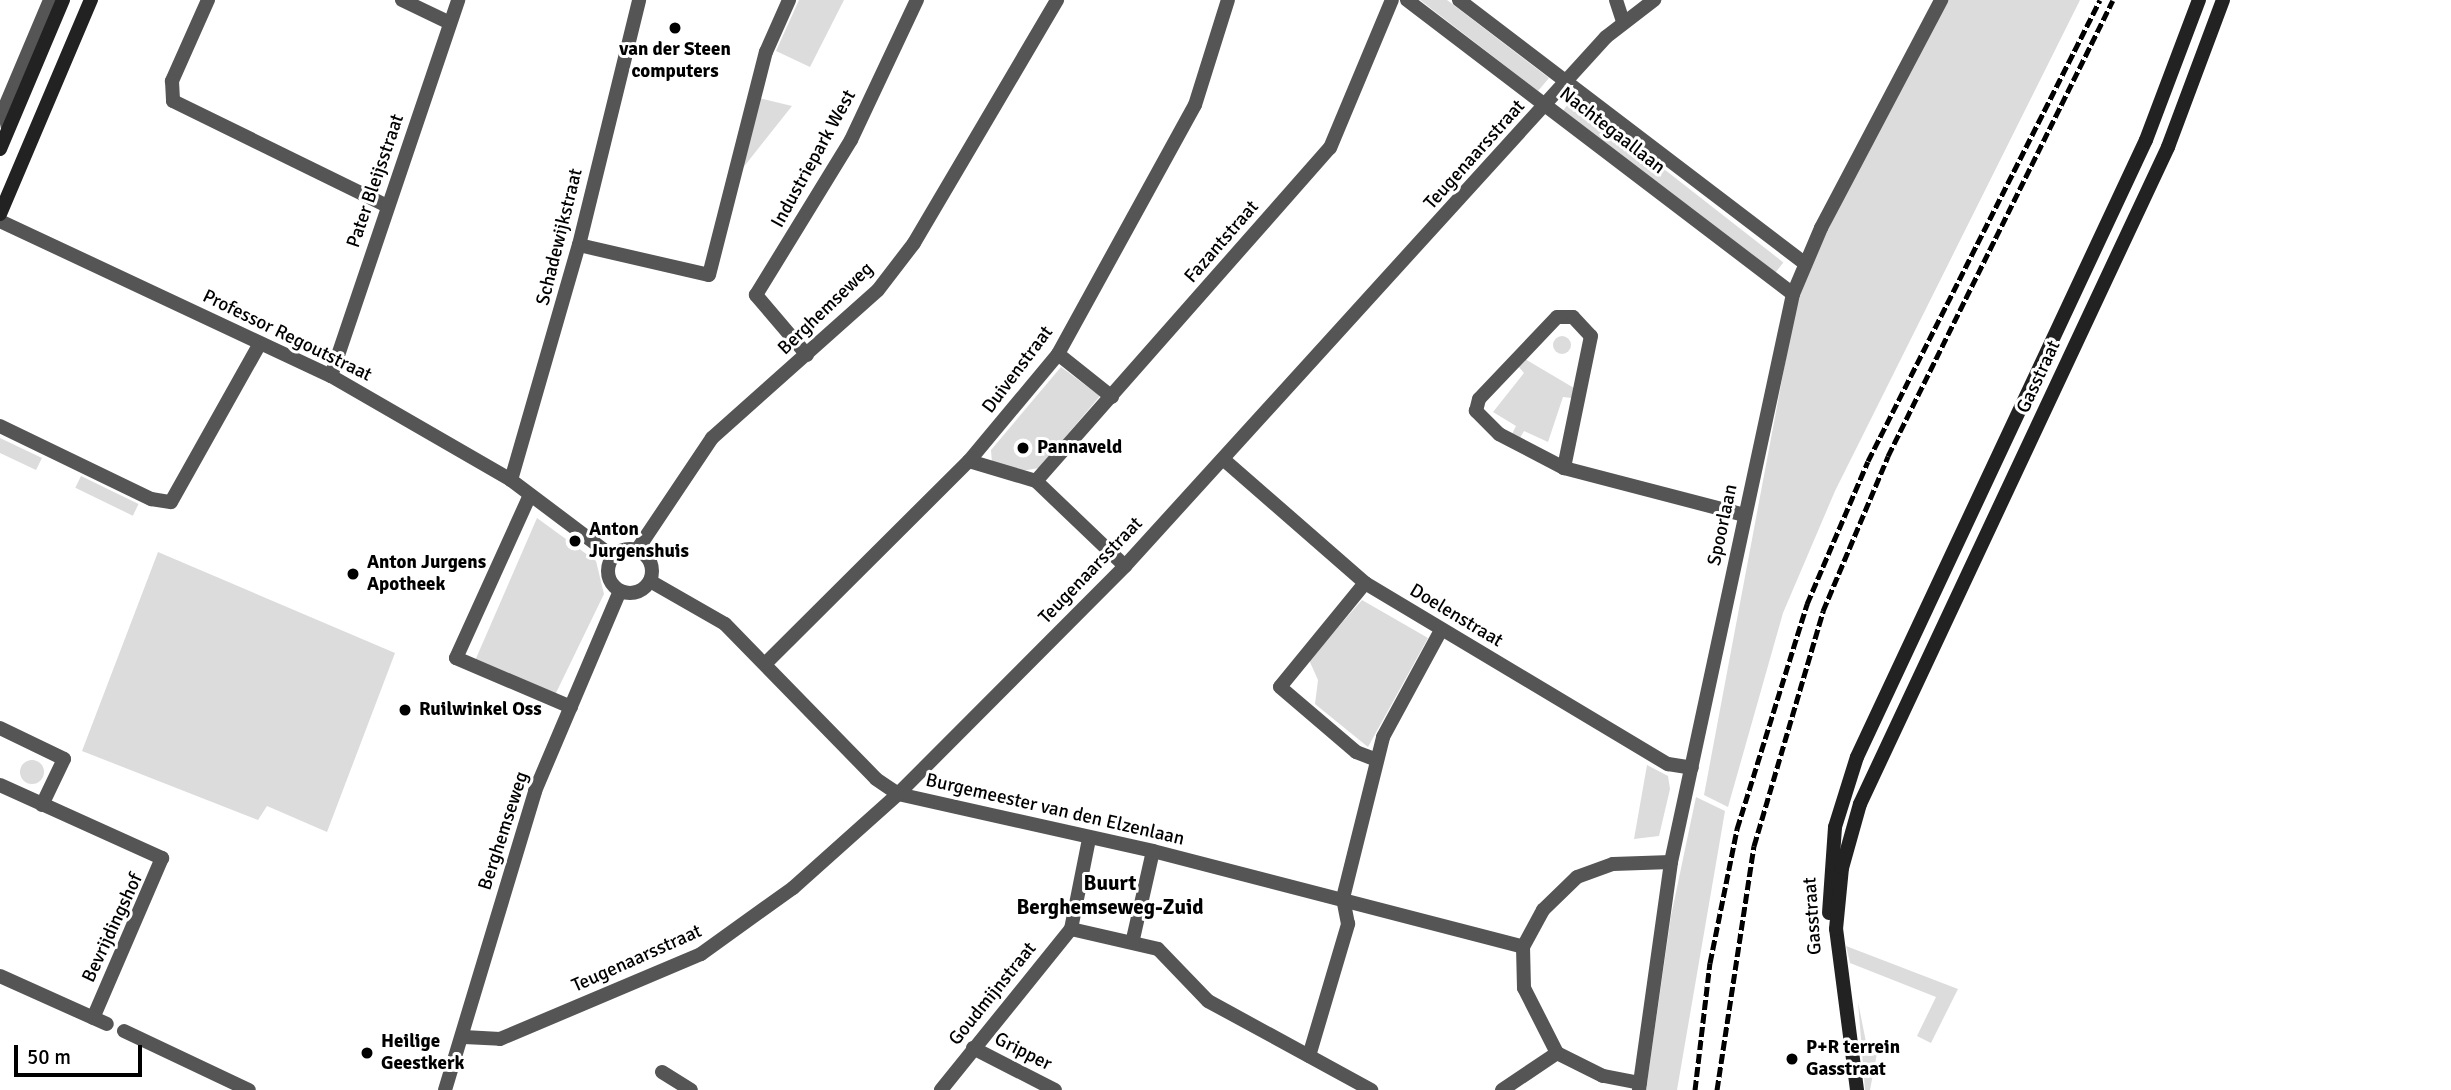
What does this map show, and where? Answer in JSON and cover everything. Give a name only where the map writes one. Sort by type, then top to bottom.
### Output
[{"type":"street","points":[[8,128],[4,109],[50,0]]},
{"type":"street","points":[[0,149],[63,0]]},
{"type":"street","points":[[0,214],[91,0]]},
{"type":"street","points":[[208,0],[170,91],[181,108],[387,206]]},
{"type":"street","points":[[402,0],[450,23]]},
{"type":"street","name":"Pater Bleijsstraat","points":[[331,376],[458,0]]},
{"type":"street","name":"Schadewijkstraat","points":[[511,480],[579,245],[639,0]]},
{"type":"street","points":[[579,245],[709,275],[766,51],[789,0]]},
{"type":"street","name":"Industriepark West","points":[[807,355],[756,295],[851,140],[917,0]]},
{"type":"street","name":"Berghemseweg","points":[[637,550],[712,438],[878,290],[914,243],[1056,0]]},
{"type":"street","name":"Duivenstraat","points":[[766,663],[969,461],[1058,354],[1195,105],[1228,0]]},
{"type":"street","name":"Fazantstraat","points":[[1036,481],[1329,148],[1392,0]]},
{"type":"street","name":"Nachtegaallaan","points":[[1407,0],[1793,294]]},
{"type":"street","name":"Nachtegaallaan","points":[[1459,0],[1804,263]]},
{"type":"street","points":[[1616,0],[1623,21]]},
{"type":"street","name":"Teugenaarsstraat","points":[[464,1037],[500,1039],[701,954],[751,923],[898,794],[1125,566],[1546,105],[1564,82],[1623,21],[1654,0]]},
{"type":"street","name":"Spoorlaan","points":[[1639,1087],[1671,862],[1793,294],[1804,263],[1941,0]]},
{"type":"street","name":"Gasstraat","points":[[1857,1090],[1828,898],[1843,798],[1857,757],[2146,140],[2199,0]]},
{"type":"street","name":"Gasstraat","points":[[1843,990],[1838,898],[1860,804],[2168,147],[2223,0]]},
{"type":"street","name":"Professor Regoutstraat","points":[[0,221],[259,345],[331,376],[511,480],[613,557]]},
{"type":"street","points":[[1564,468],[1591,336],[1573,317],[1557,317],[1479,399],[1476,411],[1499,434],[1564,468],[1745,515]]},
{"type":"street","points":[[0,426],[151,499],[171,502],[259,345]]},
{"type":"street","points":[[1058,354],[1112,397]]},
{"type":"street","name":"Doelenstraat","points":[[1223,459],[1365,583],[1668,764],[1692,768]]},
{"type":"street","points":[[969,461],[1036,481],[1125,566]]},
{"type":"street","points":[[530,495],[456,658],[571,707]]},
{"type":"street","points":[[637,550],[651,563],[650,581],[637,592],[620,591],[609,576],[613,557],[637,550]]},
{"type":"street","name":"Burgemeester van den Elzenlaan","points":[[650,581],[725,624],[766,663],[876,779],[898,794],[1089,839],[1153,851],[1343,898],[1523,947]]},
{"type":"street","points":[[1365,583],[1280,687],[1356,752],[1377,760]]},
{"type":"street","name":"Berghemseweg","points":[[445,1090],[464,1037],[509,871],[571,707],[620,591]]},
{"type":"street","points":[[1309,1056],[1348,924],[1343,898],[1377,760],[1441,630]]},
{"type":"street","points":[[0,728],[64,759],[42,805]]},
{"type":"street","points":[[1857,757],[1877,766]]},
{"type":"street","name":"Bevrijdingshof","points":[[0,785],[162,858],[93,1018]]},
{"type":"street","points":[[1843,798],[1860,804]]},
{"type":"street","name":"Goudmijnstraat","points":[[941,1090],[1071,929],[1089,839]]},
{"type":"street","points":[[1133,939],[1153,851]]},
{"type":"street","points":[[1639,1087],[1603,1076],[1558,1053],[1524,988],[1523,947],[1544,910],[1577,877],[1613,864],[1671,862]]},
{"type":"street","points":[[1071,929],[1133,939],[1158,949],[1208,1001],[1371,1090]]},
{"type":"street","points":[[0,976],[107,1024]]},
{"type":"street","points":[[124,1031],[249,1090]]},
{"type":"street","name":"Gripper","points":[[973,1048],[1055,1090]]},
{"type":"street","points":[[1502,1090],[1558,1053]]},
{"type":"street","points":[[662,1072],[691,1090]]},
{"type":"shaded area","points":[[799,0],[844,0],[810,67],[776,51]]},
{"type":"shaded area","points":[[1420,0],[1447,0],[1549,78],[1538,91]]},
{"type":"shaded area","points":[[1941,0],[2080,0],[1835,491],[1783,613],[1728,807],[1704,795],[1799,289]]},
{"type":"shaded area","points":[[759,98],[792,106],[742,169]]},
{"type":"shaded area","points":[[1573,98],[1783,262],[1774,275],[1563,111]]},
{"type":"shaded area","points":[[1558,336],[1566,336],[1571,345],[1569,352],[1558,354],[1553,349],[1553,341]]},
{"type":"shaded area","points":[[1525,359],[1574,388],[1572,398],[1563,397],[1548,442],[1524,431],[1520,438],[1512,434],[1516,426],[1493,412],[1524,373],[1518,366]]},
{"type":"shaded area","points":[[1061,367],[1100,396],[1039,468],[1021,471],[992,463],[991,450]]},
{"type":"shaded area","points":[[0,438],[42,458],[36,470],[0,453]]},
{"type":"shaded area","points":[[81,476],[139,504],[133,516],[75,488]]},
{"type":"shaded area","points":[[537,518],[596,561],[604,594],[554,697],[474,663]]},
{"type":"shaded area","points":[[158,552],[395,653],[327,832],[267,806],[258,820],[82,751]]},
{"type":"shaded area","points":[[1362,600],[1428,638],[1368,747],[1315,704],[1318,680],[1309,660]]},
{"type":"shaded area","points":[[32,760],[43,767],[44,772],[37,783],[32,784],[21,777],[20,772],[27,761]]},
{"type":"shaded area","points":[[1647,765],[1668,776],[1670,789],[1659,836],[1634,839]]},
{"type":"shaded area","points":[[1696,797],[1725,811],[1677,1090],[1646,1090],[1671,916]]},
{"type":"shaded area","points":[[1846,946],[1958,989],[1931,1043],[1917,1036],[1936,997],[1850,963]]},
{"type":"shaded area","points":[[1858,1002],[1866,1042],[1878,1048],[1870,1090],[1865,1090]]},
{"type":"railway","points":[[1695,1090],[1710,963],[1737,829],[1807,604],[1868,461],[2100,0]]},
{"type":"railway","points":[[1717,1090],[1754,846],[1823,611],[1888,456],[2113,0]]},
{"type":"place","name":"van der Steen computers","points":[[675,28]]},
{"type":"place","name":"Pannaveld","points":[[1023,448]]},
{"type":"place","name":"Anton Jurgenshuis","points":[[575,541]]},
{"type":"place","name":"Anton Jurgens Apotheek","points":[[353,574]]},
{"type":"place","name":"Ruilwinkel Oss","points":[[405,710]]},
{"type":"place","name":"Heilige Geestkerk","points":[[367,1053]]},
{"type":"place","name":"P+R terrein Gasstraat","points":[[1792,1059]]},
{"type":"district","name":"Buurt Berghemseweg-Zuid","points":[[1110,895]]}]
